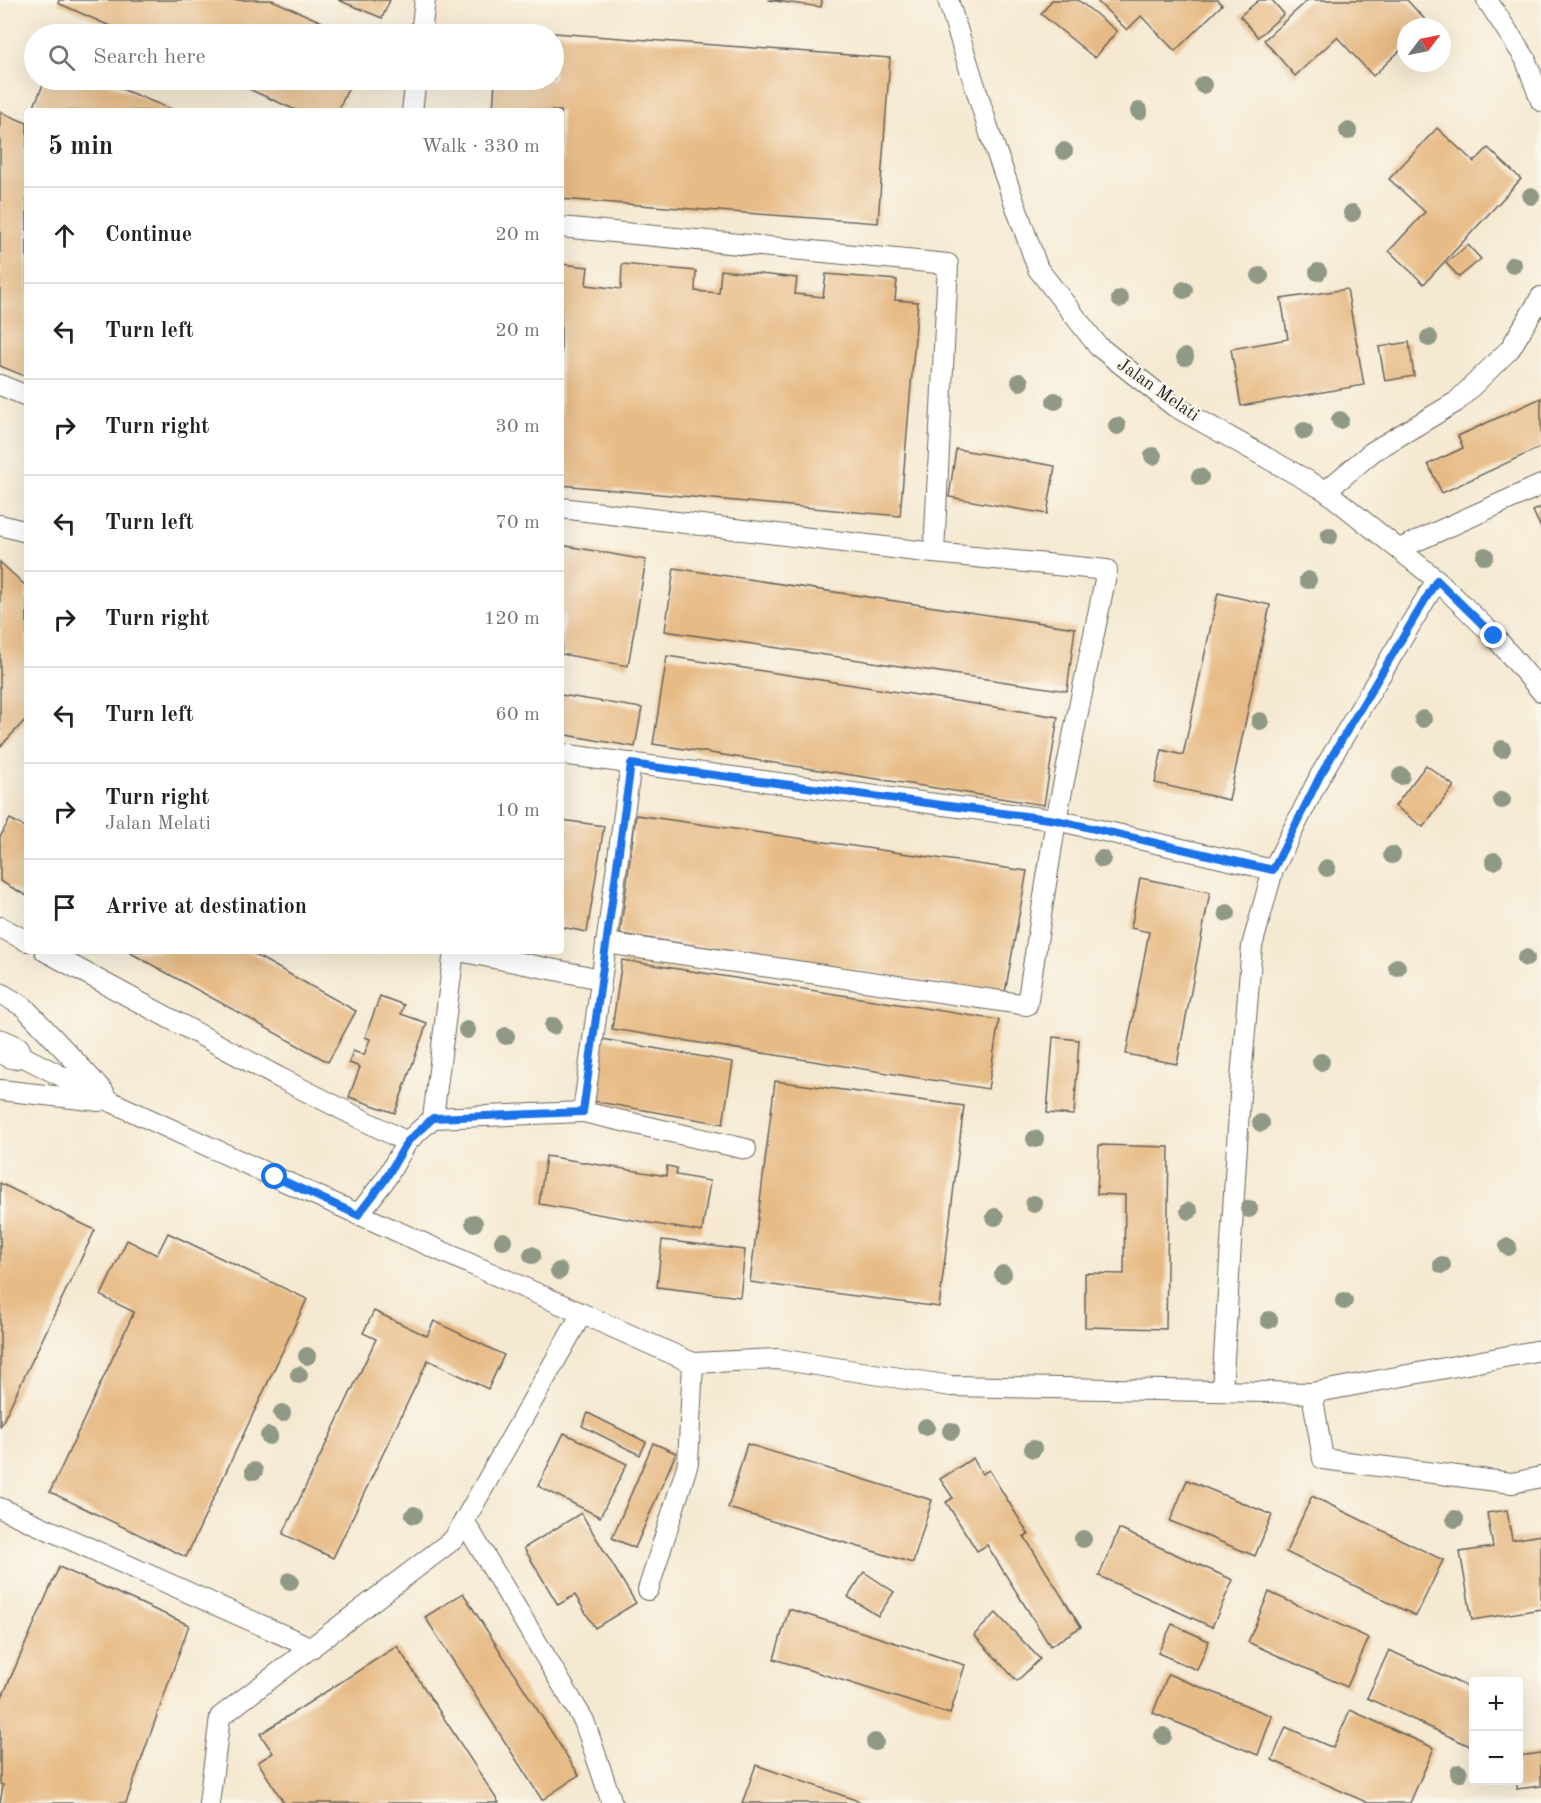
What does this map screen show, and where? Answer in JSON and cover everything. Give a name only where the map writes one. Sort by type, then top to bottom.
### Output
[{"type":"lane","points":[[422,24],[425,0]]},
{"type":"lane","name":"Jalan Melati","points":[[948,0],[991,137],[1038,269],[1098,346],[1174,406],[1326,491],[1437,580],[1494,636],[1541,691]]},
{"type":"lane","points":[[1487,0],[1526,58],[1541,101]]},
{"type":"lane","points":[[412,108],[415,90]]},
{"type":"lane","points":[[564,227],[948,264],[934,553]]},
{"type":"lane","points":[[1326,491],[1372,452],[1456,402],[1510,349],[1541,297]]},
{"type":"lane","points":[[0,385],[24,395]]},
{"type":"lane","points":[[1399,549],[1541,485]]},
{"type":"lane","points":[[564,508],[934,553],[1107,570],[1056,820],[1027,1005],[606,943]]},
{"type":"lane","points":[[0,525],[24,530]]},
{"type":"lane","points":[[1222,1391],[1241,1079],[1252,946],[1273,870],[1320,776],[1437,580]]},
{"type":"lane","points":[[564,754],[1056,820],[1273,870]]},
{"type":"lane","points":[[583,1112],[631,764]]},
{"type":"lane","points":[[0,927],[24,939]]},
{"type":"lane","points":[[51,954],[278,1077],[407,1142]]},
{"type":"lane","points":[[358,1215],[385,1180],[407,1142],[433,1118],[454,954]]},
{"type":"lane","points":[[474,954],[602,979]]},
{"type":"lane","points":[[0,993],[24,1007],[114,1103]]},
{"type":"lane","points":[[7,1049],[114,1103],[358,1215],[693,1363],[778,1359],[951,1386],[1312,1394],[1541,1350]]},
{"type":"lane","points":[[0,1090],[114,1103]]},
{"type":"lane","points":[[433,1118],[583,1112],[746,1149]]},
{"type":"lane","points":[[209,1803],[220,1717],[454,1539],[581,1315]]},
{"type":"lane","points":[[648,1590],[688,1462],[693,1363]]},
{"type":"lane","points":[[1312,1394],[1323,1459],[1512,1483],[1541,1477]]},
{"type":"lane","points":[[0,1508],[312,1648]]},
{"type":"lane","points":[[464,1521],[584,1721],[612,1803]]},
{"type":"building","points":[[59,0],[272,0],[326,24],[105,24],[58,3]]},
{"type":"building","points":[[338,0],[390,0],[382,18]]},
{"type":"building","points":[[768,0],[822,0],[821,7]]},
{"type":"building","points":[[1052,0],[1078,0],[1117,31],[1095,58],[1041,14]]},
{"type":"building","points":[[1096,0],[1218,0],[1222,5],[1175,51],[1141,16],[1127,30]]},
{"type":"building","points":[[1259,0],[1272,0],[1284,14],[1258,37],[1240,16]]},
{"type":"building","points":[[1308,0],[1407,0],[1424,18],[1397,18],[1397,53],[1373,76],[1337,37],[1295,76],[1264,40]]},
{"type":"building","points":[[564,34],[890,58],[878,223],[564,199],[564,108],[493,108],[494,90],[564,90]]},
{"type":"building","points":[[41,90],[124,90],[169,108],[33,108]]},
{"type":"building","points":[[251,90],[347,90],[339,108],[291,108]]},
{"type":"building","points":[[0,112],[24,122],[24,376],[0,366]]},
{"type":"building","points":[[1437,128],[1474,162],[1488,148],[1521,179],[1424,284],[1389,251],[1425,212],[1389,179]]},
{"type":"building","points":[[1468,245],[1481,259],[1459,277],[1446,263]]},
{"type":"building","points":[[564,264],[588,267],[586,285],[621,289],[622,264],[696,271],[695,291],[719,293],[721,270],[797,278],[795,294],[823,297],[826,274],[897,280],[895,300],[918,302],[900,516],[564,485]]},
{"type":"building","points":[[1347,289],[1364,385],[1241,406],[1231,349],[1288,339],[1281,299]]},
{"type":"building","points":[[1409,342],[1414,376],[1385,381],[1379,347]]},
{"type":"building","points":[[1541,398],[1541,447],[1442,493],[1428,464],[1463,448],[1458,436]]},
{"type":"building","points":[[956,449],[1055,466],[1047,514],[949,497]]},
{"type":"building","points":[[1541,507],[1541,528],[1533,511]]},
{"type":"building","points":[[564,546],[646,560],[628,666],[564,655]]},
{"type":"building","points":[[0,562],[24,584],[24,721],[0,747]]},
{"type":"building","points":[[674,568],[1075,628],[1067,691],[665,631]]},
{"type":"building","points":[[1218,593],[1270,605],[1229,800],[1155,783],[1162,750],[1183,755]]},
{"type":"building","points":[[667,656],[1058,717],[1044,805],[653,744]]},
{"type":"building","points":[[564,695],[642,708],[635,747],[564,735]]},
{"type":"building","points":[[1426,765],[1454,786],[1423,827],[1395,806]]},
{"type":"building","points":[[636,815],[1027,871],[1005,993],[620,934]]},
{"type":"building","points":[[10,819],[24,826],[24,894],[0,881],[0,837]]},
{"type":"building","points":[[564,820],[604,826],[587,932],[564,928]]},
{"type":"building","points":[[1140,878],[1210,892],[1177,1064],[1126,1054],[1149,932],[1131,928]]},
{"type":"building","points":[[132,954],[253,954],[356,1011],[328,1062]]},
{"type":"building","points":[[622,960],[999,1020],[988,1089],[612,1029]]},
{"type":"building","points":[[380,996],[404,1005],[401,1014],[427,1023],[395,1113],[349,1097],[360,1067],[349,1063],[353,1051],[364,1055],[370,1039],[365,1037]]},
{"type":"building","points":[[1053,1037],[1079,1040],[1074,1115],[1047,1113]]},
{"type":"building","points":[[602,1039],[733,1062],[723,1124],[592,1101]]},
{"type":"building","points":[[775,1081],[964,1106],[939,1307],[750,1282]]},
{"type":"building","points":[[1099,1145],[1169,1147],[1166,1329],[1085,1327],[1085,1273],[1124,1274],[1125,1195],[1097,1194]]},
{"type":"building","points":[[546,1156],[666,1176],[667,1166],[677,1168],[676,1175],[710,1181],[702,1232],[539,1204]]},
{"type":"building","points":[[0,1183],[95,1230],[0,1427]]},
{"type":"building","points":[[168,1233],[307,1299],[186,1557],[50,1492],[134,1312],[101,1296],[127,1240],[157,1255]]},
{"type":"building","points":[[662,1240],[745,1250],[740,1297],[657,1287]]},
{"type":"building","points":[[374,1311],[427,1336],[434,1321],[504,1355],[488,1389],[428,1360],[333,1558],[283,1534],[376,1339],[363,1333]]},
{"type":"building","points":[[588,1413],[646,1442],[640,1455],[582,1426]]},
{"type":"building","points":[[564,1433],[627,1464],[600,1517],[538,1486]]},
{"type":"building","points":[[653,1443],[676,1453],[635,1548],[612,1538]]},
{"type":"building","points":[[747,1444],[932,1500],[913,1563],[728,1508]]},
{"type":"building","points":[[973,1458],[982,1474],[989,1470],[1029,1535],[1024,1536],[1081,1627],[1050,1646],[987,1545],[977,1551],[946,1502],[953,1498],[940,1479]]},
{"type":"building","points":[[1187,1480],[1272,1515],[1255,1556],[1170,1521]]},
{"type":"building","points":[[1312,1496],[1443,1560],[1416,1616],[1286,1552]]},
{"type":"building","points":[[1507,1510],[1512,1540],[1541,1535],[1541,1609],[1472,1620],[1460,1552],[1493,1547],[1487,1513]]},
{"type":"building","points":[[581,1513],[636,1603],[595,1628],[575,1595],[558,1605],[524,1548]]},
{"type":"building","points":[[1119,1529],[1233,1580],[1212,1627],[1099,1576]]},
{"type":"building","points":[[59,1567],[189,1625],[126,1803],[0,1803],[3,1785],[0,1784],[0,1702]]},
{"type":"building","points":[[864,1572],[894,1592],[878,1616],[848,1597]]},
{"type":"building","points":[[1269,1592],[1369,1638],[1347,1687],[1248,1642]]},
{"type":"building","points":[[463,1593],[579,1775],[542,1800],[425,1617]]},
{"type":"building","points":[[789,1609],[965,1665],[950,1714],[774,1659]]},
{"type":"building","points":[[996,1613],[1040,1659],[1017,1681],[974,1635]]},
{"type":"building","points":[[1172,1624],[1209,1641],[1197,1670],[1158,1653]]},
{"type":"building","points":[[397,1646],[499,1803],[284,1803],[258,1762],[273,1753],[260,1734]]},
{"type":"building","points":[[1389,1650],[1469,1688],[1469,1746],[1367,1698]]},
{"type":"building","points":[[1168,1674],[1272,1716],[1258,1755],[1153,1713]]},
{"type":"building","points":[[1350,1710],[1434,1748],[1410,1803],[1368,1803],[1272,1760],[1286,1727],[1333,1748]]},
{"type":"building","points":[[1541,1753],[1541,1786],[1517,1789],[1517,1785],[1523,1785],[1523,1755]]},
{"type":"building","points":[[756,1765],[864,1803],[742,1803]]},
{"type":"route","points":[[275,1177],[358,1215],[385,1180],[407,1142],[433,1118],[583,1112],[631,764],[1056,820],[1273,870],[1320,776],[1437,580],[1494,636]]}]
